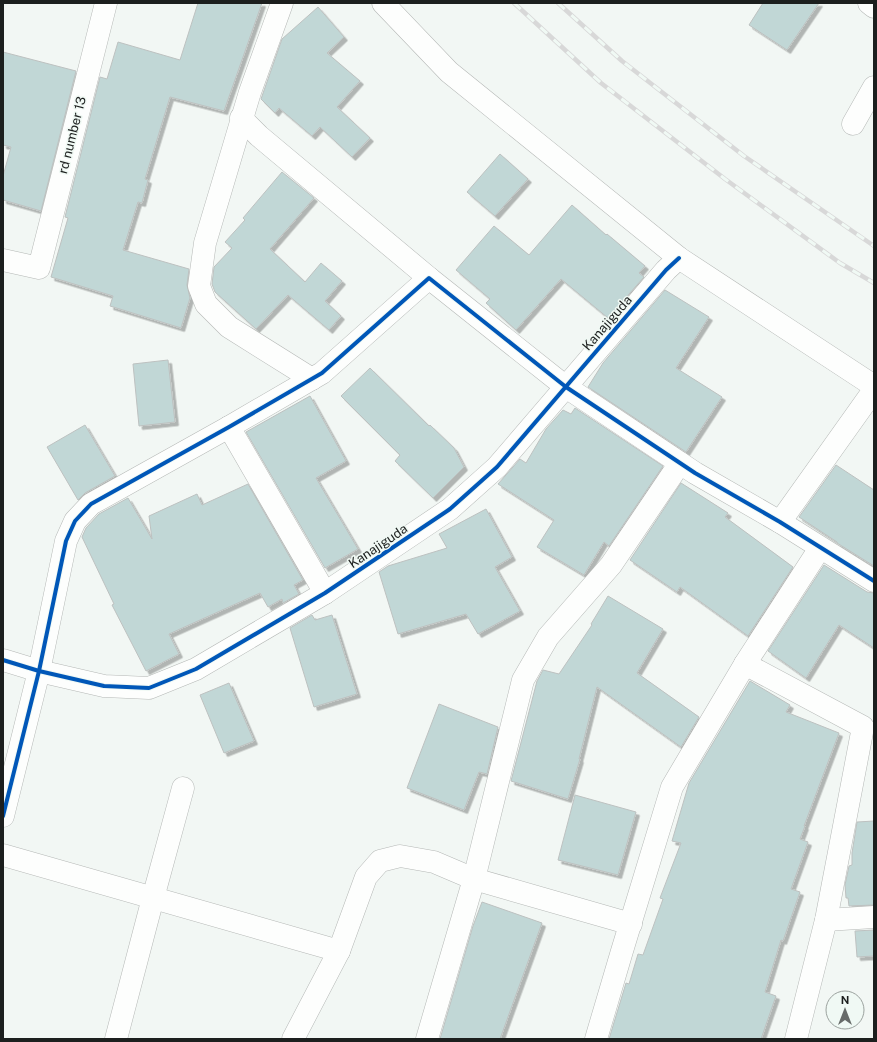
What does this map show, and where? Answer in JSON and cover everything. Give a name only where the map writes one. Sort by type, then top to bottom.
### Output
[{"type":"street","name":"rd number 13","points":[[3,260],[39,268],[106,3]]},
{"type":"street","points":[[282,3],[241,118],[205,244],[199,286],[206,304],[229,327],[312,379]]},
{"type":"street","points":[[383,3],[449,72],[679,258],[874,386]]},
{"type":"street","points":[[869,3],[874,7]]},
{"type":"street","points":[[854,124],[874,87]]},
{"type":"street","points":[[241,118],[266,141],[429,278],[566,387],[680,463],[766,516],[780,522],[874,581]]},
{"type":"street","name":"Kanajiguda","points":[[3,660],[39,671],[104,686],[149,688],[196,669],[325,593],[450,509],[497,467],[666,270],[679,258]]},
{"type":"street","points":[[3,816],[39,671],[66,541],[75,521],[91,504],[322,373],[429,278]]},
{"type":"street","points":[[780,522],[874,390]]},
{"type":"street","points":[[229,427],[325,593]]},
{"type":"street","points":[[426,1039],[474,879],[523,680],[548,637],[611,565],[680,463]]},
{"type":"street","points":[[596,1039],[672,787],[745,664],[820,548]]},
{"type":"street","points":[[745,664],[869,727],[826,920],[796,1039]]},
{"type":"street","points":[[116,1039],[152,898],[183,788]]},
{"type":"street","points":[[3,855],[339,951]]},
{"type":"street","points":[[293,1039],[339,951],[366,877],[380,861],[400,856],[434,862],[474,879],[631,924]]},
{"type":"street","points":[[826,920],[874,917]]},
{"type":"building","points":[[198,3],[262,3],[224,111],[170,97],[145,179],[148,180],[142,203],[138,202],[123,250],[189,269],[187,285],[190,298],[181,328],[110,306],[113,296],[51,277],[68,218],[65,217],[100,77],[107,79],[118,42],[180,60]]},
{"type":"building","points":[[763,3],[819,3],[787,50],[749,25]]},
{"type":"building","points":[[318,7],[344,37],[327,53],[360,81],[337,107],[370,138],[352,157],[320,127],[312,136],[279,108],[275,113],[261,99],[282,39]]},
{"type":"building","points":[[3,52],[76,71],[41,211],[3,200],[3,176],[11,147],[3,145]]},
{"type":"building","points":[[500,154],[528,179],[495,216],[467,192]]},
{"type":"building","points":[[282,172],[314,198],[270,249],[305,282],[321,263],[342,281],[325,301],[341,316],[329,330],[288,295],[256,329],[215,292],[212,284],[214,267],[232,248],[225,242],[245,220],[243,218]]},
{"type":"building","points":[[572,205],[606,235],[607,234],[645,266],[639,273],[644,277],[608,318],[561,279],[516,330],[486,303],[490,299],[456,270],[494,226],[529,255]]},
{"type":"building","points":[[665,290],[709,317],[676,368],[722,397],[686,452],[588,387],[603,363]]},
{"type":"building","points":[[168,360],[175,422],[139,426],[133,364]]},
{"type":"building","points":[[370,368],[429,426],[430,425],[454,448],[464,467],[433,498],[395,461],[400,455],[341,396]]},
{"type":"building","points":[[310,396],[346,461],[316,478],[358,549],[325,568],[246,432]]},
{"type":"building","points":[[575,408],[663,466],[609,546],[604,542],[584,575],[537,547],[554,520],[498,484],[520,459],[526,463],[546,429],[563,410],[571,414]]},
{"type":"building","points":[[85,425],[115,476],[85,493],[78,500],[47,447]]},
{"type":"building","points":[[836,465],[874,490],[874,566],[799,517]]},
{"type":"building","points":[[681,483],[728,513],[725,517],[793,567],[748,636],[680,587],[677,592],[630,560]]},
{"type":"building","points":[[248,484],[303,580],[294,585],[299,594],[283,603],[282,599],[268,607],[260,593],[169,634],[179,654],[146,671],[112,605],[114,604],[82,537],[86,528],[99,514],[128,498],[152,539],[149,516],[197,494],[202,505]]},
{"type":"building","points":[[486,509],[512,557],[495,567],[520,611],[478,634],[466,614],[398,634],[379,572],[388,566],[447,548],[439,534]]},
{"type":"building","points":[[824,565],[867,592],[874,593],[874,648],[839,625],[806,678],[768,651]]},
{"type":"building","points":[[608,596],[663,629],[637,673],[699,717],[681,747],[597,687],[580,759],[568,799],[511,781],[537,681],[543,670],[559,674],[592,625],[591,624]]},
{"type":"building","points":[[312,615],[315,620],[332,615],[357,694],[314,707],[290,628]]},
{"type":"building","points":[[750,681],[790,705],[786,712],[839,733],[800,839],[808,842],[791,889],[800,892],[783,941],[781,940],[765,992],[776,996],[761,1039],[609,1039],[626,983],[629,984],[638,954],[643,955],[663,899],[660,898],[681,843],[672,841],[689,783]]},
{"type":"building","points":[[229,683],[254,741],[224,753],[200,695]]},
{"type":"building","points":[[439,704],[498,727],[487,774],[479,772],[464,810],[407,788]]},
{"type":"building","points":[[575,795],[636,812],[618,875],[558,860]]},
{"type":"building","points":[[874,821],[874,905],[849,906],[848,898],[846,898],[845,885],[849,866],[852,865],[852,853],[857,822]]},
{"type":"building","points":[[482,902],[542,923],[500,1039],[440,1039],[473,926]]},
{"type":"building","points":[[874,930],[874,956],[857,957],[855,931]]},
{"type":"railway","points":[[514,3],[601,83],[725,179],[840,263],[874,283]]},
{"type":"railway","points":[[558,3],[622,61],[744,156],[874,246]]},
{"type":"cycle path","points":[[3,660],[39,671],[104,686],[149,688],[196,669],[325,593],[450,509],[497,467],[666,270],[679,258]]},
{"type":"cycle path","points":[[3,816],[39,671],[66,541],[75,521],[91,504],[322,373],[429,278],[566,387],[695,473],[780,522],[874,581]]}]
